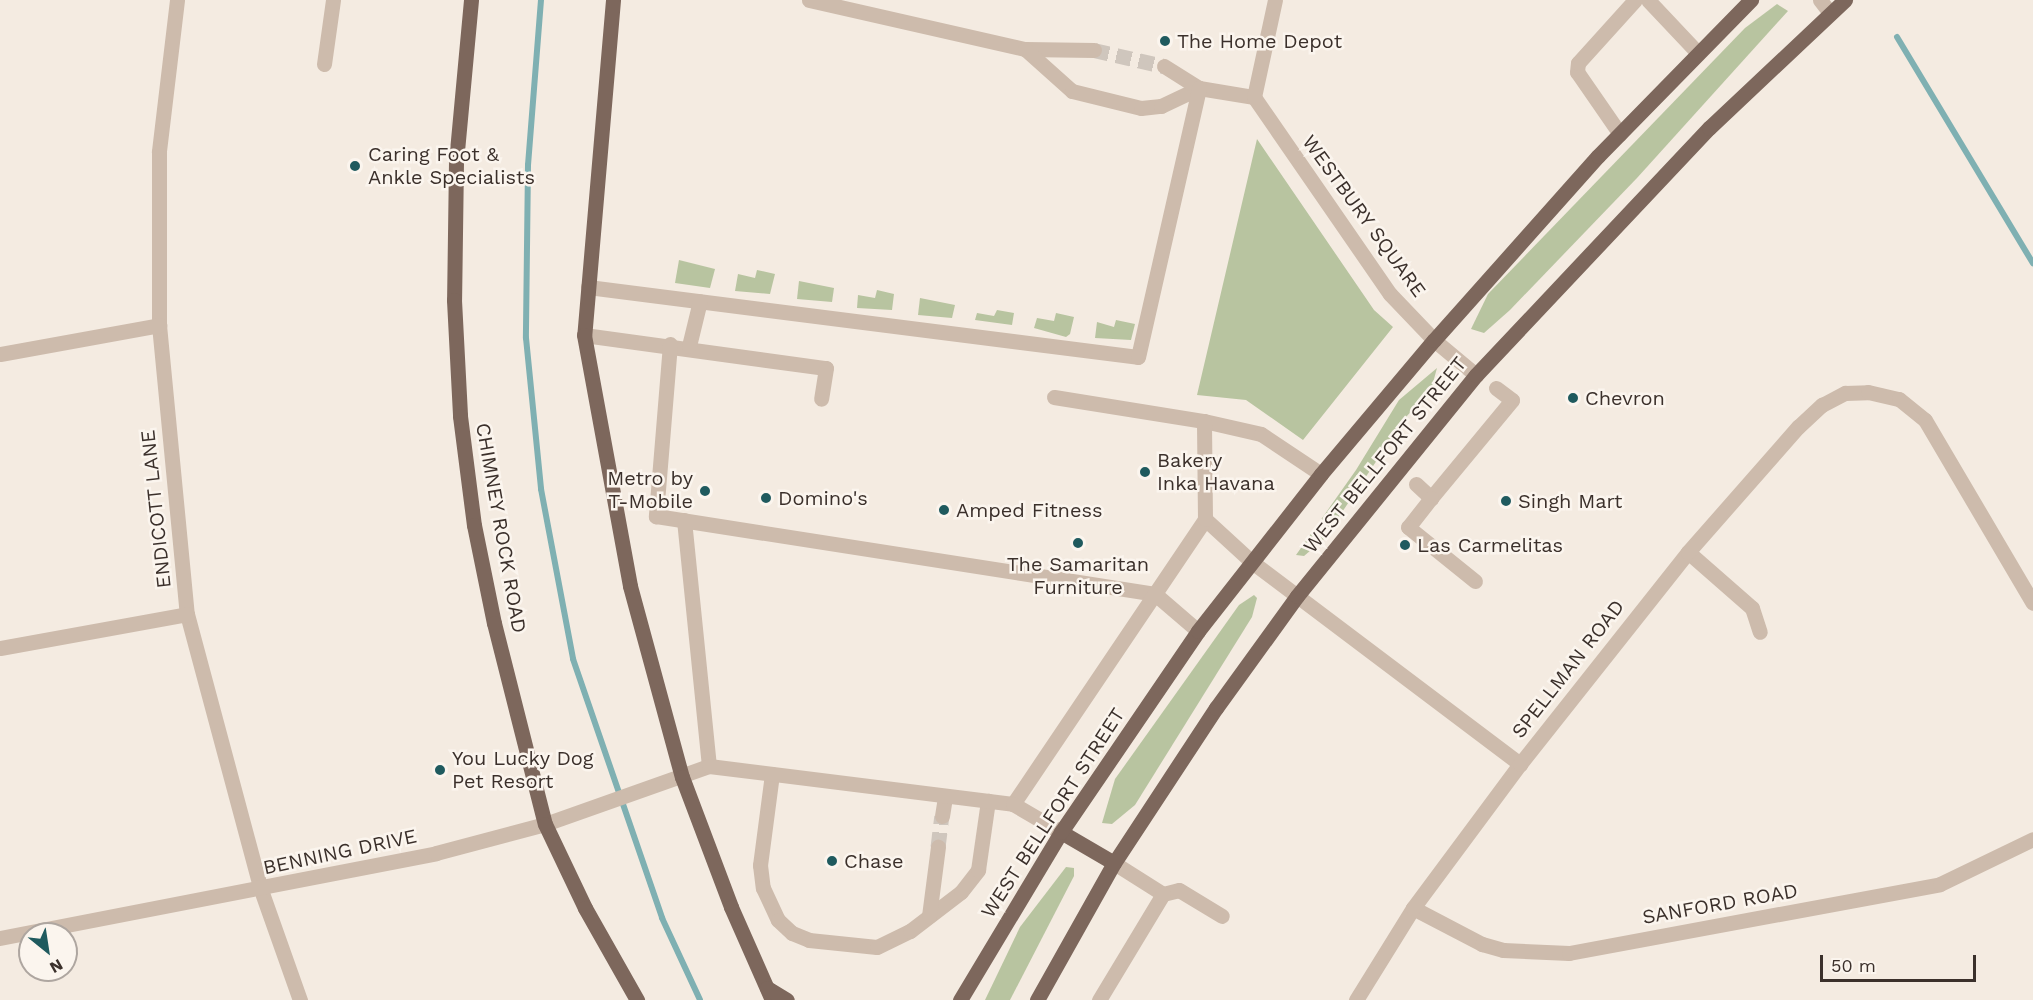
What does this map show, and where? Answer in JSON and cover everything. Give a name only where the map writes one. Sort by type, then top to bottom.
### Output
[{"type":"main road","name":"CHIMNEY ROCK ROAD","points":[[471,0],[456,162],[454,300],[460,416],[474,525],[494,623],[544,824],[585,908],[637,1000]]},
{"type":"main road","points":[[613,0],[584,335],[630,586],[682,777],[769,994],[787,1000]]},
{"type":"main road","name":"WEST BELLFORT STREET","points":[[1037,1000],[1114,863],[1216,708],[1297,596],[1476,375],[1708,128],[1845,0]]},
{"type":"main road","name":"WEST BELLFORT STREET","points":[[960,1000],[1061,832],[1198,631],[1321,474],[1434,340],[1620,134],[1744,3]]},
{"type":"main road","points":[[1061,832],[1114,863]]},
{"type":"main road","points":[[950,1000],[967,986]]},
{"type":"street","name":"ENDICOTT LANE","points":[[177,0],[159,152],[159,326],[188,614],[261,890],[300,1000]]},
{"type":"street","points":[[324,64],[333,0]]},
{"type":"street","points":[[809,0],[1025,49],[1095,50]]},
{"type":"street","points":[[1164,66],[1199,88],[1254,97],[1275,0]]},
{"type":"street","points":[[1620,134],[1577,72],[1578,63],[1635,0]]},
{"type":"street","points":[[1648,0],[1698,53]]},
{"type":"street","points":[[1820,0],[1830,13]]},
{"type":"street","points":[[1025,49],[1072,92],[1141,108],[1161,106],[1199,88]]},
{"type":"street","points":[[588,287],[1138,357],[1199,88]]},
{"type":"street","name":"WESTBURY SQUARE","points":[[1254,97],[1390,294],[1434,340],[1476,375]]},
{"type":"street","points":[[689,346],[700,301]]},
{"type":"street","points":[[0,354],[159,326]]},
{"type":"street","points":[[584,335],[689,346],[826,368],[821,399]]},
{"type":"street","points":[[669,344],[656,516],[1155,594],[1198,631]]},
{"type":"street","points":[[1475,581],[1408,527],[1512,400],[1496,388]]},
{"type":"street","name":"SPELLMAN ROAD","points":[[1356,1000],[1413,908],[1520,764],[1688,552],[1798,427],[1822,405],[1845,393],[1868,392],[1899,399],[1925,420],[2033,603]]},
{"type":"street","points":[[1054,397],[1204,421],[1261,434],[1321,474]]},
{"type":"street","points":[[1013,804],[1205,519],[1204,421]]},
{"type":"street","points":[[1416,484],[1431,498]]},
{"type":"street","points":[[1205,519],[1252,562],[1520,764]]},
{"type":"street","points":[[684,520],[709,766],[1013,804],[1061,832]]},
{"type":"street","points":[[1688,552],[1752,609],[1760,632]]},
{"type":"street","points":[[0,648],[188,614]]},
{"type":"street","name":"BENNING DRIVE","points":[[0,938],[261,890],[425,856],[544,824],[647,790],[709,766]]},
{"type":"street","points":[[772,774],[760,866],[763,888],[778,920],[792,933],[809,940],[878,947],[929,916],[962,892],[978,870],[988,801]]},
{"type":"street","points":[[942,816],[945,796]]},
{"type":"street","name":"SANFORD ROAD","points":[[1413,908],[1482,944],[1503,950],[1569,953],[1931,886],[1980,868],[2033,839]]},
{"type":"street","points":[[929,916],[938,847]]},
{"type":"street","points":[[1114,863],[1163,894]]},
{"type":"street","points":[[1099,1000],[1163,894],[1179,890],[1222,916]]},
{"type":"green space","points":[[1777,4],[1788,11],[1637,178],[1510,310],[1484,333],[1471,329],[1488,294],[1745,28]]},
{"type":"green space","points":[[1257,139],[1374,310],[1393,327],[1303,440],[1246,400],[1197,395]]},
{"type":"green space","points":[[679,260],[715,269],[710,288],[675,283]]},
{"type":"green space","points":[[757,270],[775,274],[770,294],[735,291],[738,274],[755,278]]},
{"type":"green space","points":[[799,281],[834,288],[832,302],[797,299]]},
{"type":"green space","points":[[877,290],[894,294],[892,310],[857,308],[858,295],[875,298]]},
{"type":"green space","points":[[920,298],[955,305],[952,318],[918,315]]},
{"type":"green space","points":[[997,310],[1014,313],[1012,325],[975,320],[977,313],[994,316]]},
{"type":"green space","points":[[1056,313],[1074,317],[1070,334],[1066,337],[1034,328],[1037,318],[1054,321]]},
{"type":"green space","points":[[1116,320],[1135,324],[1131,340],[1095,338],[1097,322],[1114,327]]},
{"type":"green space","points":[[1437,368],[1431,390],[1406,417],[1324,539],[1304,556],[1296,555],[1356,470],[1399,400]]},
{"type":"green space","points":[[1254,595],[1257,598],[1252,617],[1135,805],[1112,824],[1102,823],[1115,779],[1239,605]]},
{"type":"green space","points":[[1066,867],[1074,868],[1074,876],[1010,1000],[985,1000],[1020,927]]},
{"type":"waterway","points":[[541,0],[528,165],[526,338],[541,489],[573,659],[662,918],[700,1000]]},
{"type":"waterway","points":[[1897,37],[2033,263]]},
{"type":"tunnel","points":[[1094,50],[1164,66]]},
{"type":"tunnel","points":[[938,847],[942,816]]},
{"type":"place","name":"The Home Depot","points":[[1165,41]]},
{"type":"place","name":"Caring Foot & Ankle Specialists","points":[[355,166]]},
{"type":"place","name":"Chevron","points":[[1573,398]]},
{"type":"place","name":"Bakery Inka Havana","points":[[1145,472]]},
{"type":"place","name":"Metro by T-Mobile","points":[[705,491]]},
{"type":"place","name":"Domino's","points":[[766,498]]},
{"type":"place","name":"Singh Mart","points":[[1506,501]]},
{"type":"place","name":"Amped Fitness","points":[[944,510]]},
{"type":"place","name":"The Samaritan Furniture","points":[[1078,543]]},
{"type":"place","name":"Las Carmelitas","points":[[1405,545]]},
{"type":"place","name":"You Lucky Dog Pet Resort","points":[[440,770]]},
{"type":"place","name":"Chase","points":[[832,861]]}]
